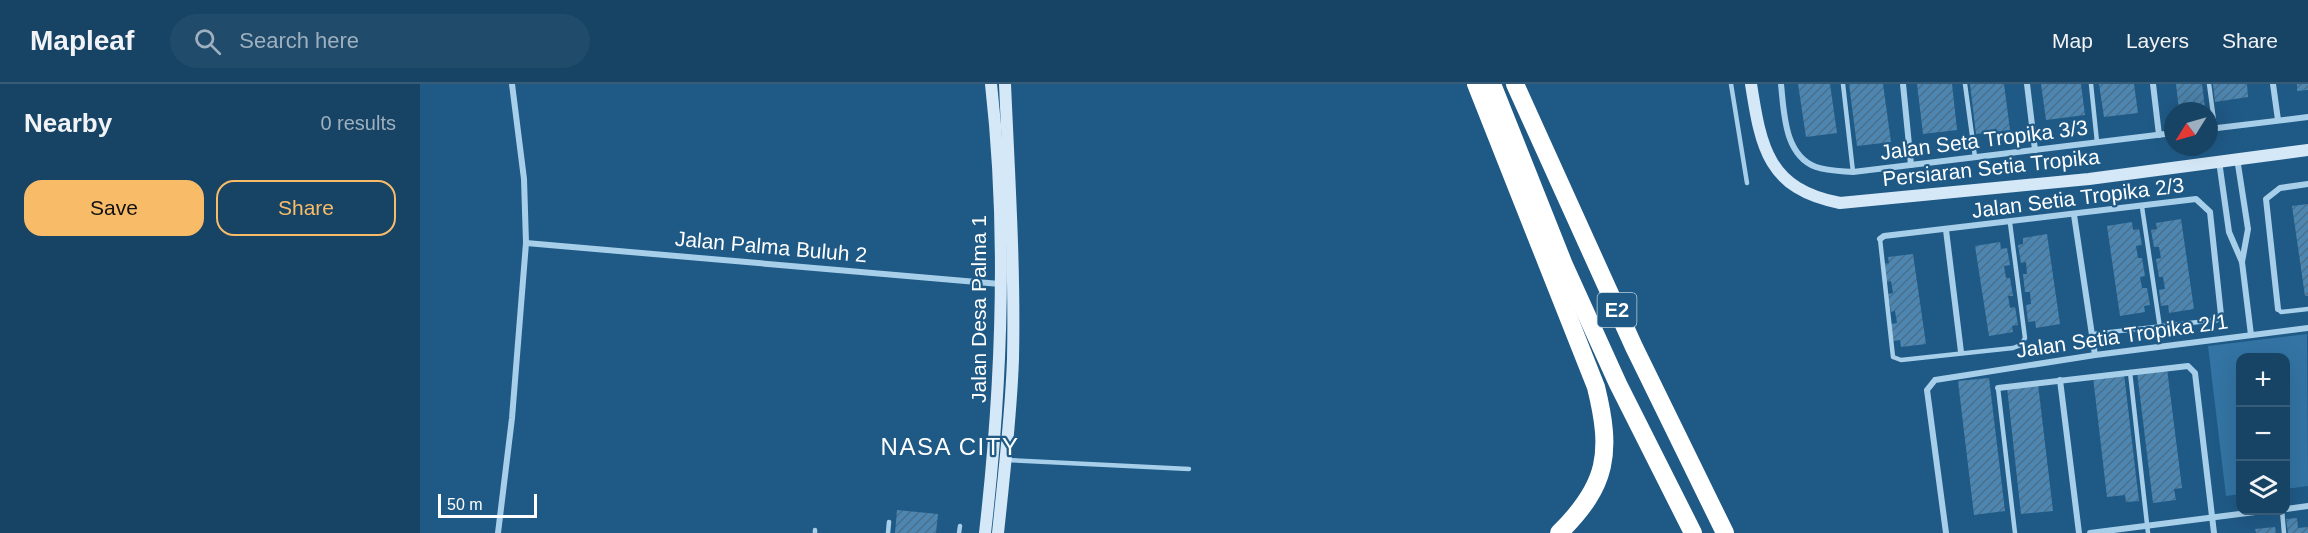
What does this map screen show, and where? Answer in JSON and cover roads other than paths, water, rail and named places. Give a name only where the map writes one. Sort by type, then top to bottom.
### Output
[{"type":"highway","points":[[1476,84],[1596,387],[1603,417],[1606,448],[1596,487],[1571,521],[1558,533]]},
{"type":"highway","name":"E2","points":[[1492,84],[1563,265],[1618,384],[1693,533]]},
{"type":"highway","name":"E2","points":[[1515,84],[1629,336],[1725,533]]},
{"type":"street","points":[[498,533],[512,418],[526,243],[524,180],[512,84]]},
{"type":"street","name":"Jalan Desa Palma 1","points":[[991,84],[1013,361],[998,533]]},
{"type":"street","name":"Jalan Desa Palma 1","points":[[985,533],[999,402],[1007,284],[1005,84]]},
{"type":"street","name":"Persiaran Setia Tropika","points":[[1751,84],[1759,132],[1766,153],[1779,171],[1805,192],[1840,203],[2089,179],[2308,150]]},
{"type":"street","name":"Jalan Seta Tropika 3/3","points":[[1781,84],[1787,130],[1802,158],[1818,168],[1854,172],[2164,134]]},
{"type":"street","points":[[1903,84],[1911,165]]},
{"type":"street","points":[[2027,84],[2035,150]]},
{"type":"street","points":[[2153,84],[2159,135]]},
{"type":"street","points":[[2273,84],[2278,120]]},
{"type":"street","points":[[2218,128],[2308,117]]},
{"type":"street","points":[[2237,158],[2248,229],[2242,262]]},
{"type":"street","points":[[2219,160],[2229,232],[2242,262],[2251,335]]},
{"type":"street","points":[[2278,309],[2266,199],[2280,188],[2308,184]]},
{"type":"street","name":"Jalan Setia Tropika 2/3","points":[[1880,239],[2196,199],[2210,212],[2218,317]]},
{"type":"street","points":[[2074,215],[2095,355]]},
{"type":"street","points":[[1946,230],[1961,352]]},
{"type":"street","name":"Jalan Palma Buluh 2","points":[[526,243],[1007,284]]},
{"type":"street","name":"Jalan Setia Tropika 2/1","points":[[1946,533],[1927,390],[1931,383],[1941,379],[2095,355],[2308,328]]},
{"type":"street","points":[[1998,388],[2188,366],[2195,373],[2214,533]]},
{"type":"street","points":[[2060,380],[2079,533]]},
{"type":"street","points":[[2290,509],[2308,506]]},
{"type":"street","points":[[2090,533],[2148,529],[2236,515]]},
{"type":"lane","points":[[1731,84],[1747,183]]},
{"type":"lane","points":[[1843,84],[1854,172]]},
{"type":"lane","points":[[1965,84],[1976,157]]},
{"type":"lane","points":[[2091,84],[2097,142]]},
{"type":"lane","points":[[2209,84],[2210,102]]},
{"type":"lane","points":[[2142,207],[2160,328]]},
{"type":"lane","points":[[1880,239],[1893,357],[1901,360],[2013,348],[2022,345],[2025,338],[2010,222]]},
{"type":"lane","points":[[2278,309],[2282,312],[2308,309]]},
{"type":"lane","points":[[2093,334],[2160,328],[2218,317]]},
{"type":"lane","points":[[2130,372],[2148,529]]},
{"type":"lane","points":[[1998,388],[2015,533]]},
{"type":"lane","points":[[1006,460],[1189,469]]},
{"type":"lane","points":[[2284,515],[2284,533]]},
{"type":"lane","points":[[888,533],[889,522]]},
{"type":"lane","points":[[959,533],[960,526]]},
{"type":"district","name":"NASA CITY","points":[[950,447]]}]
